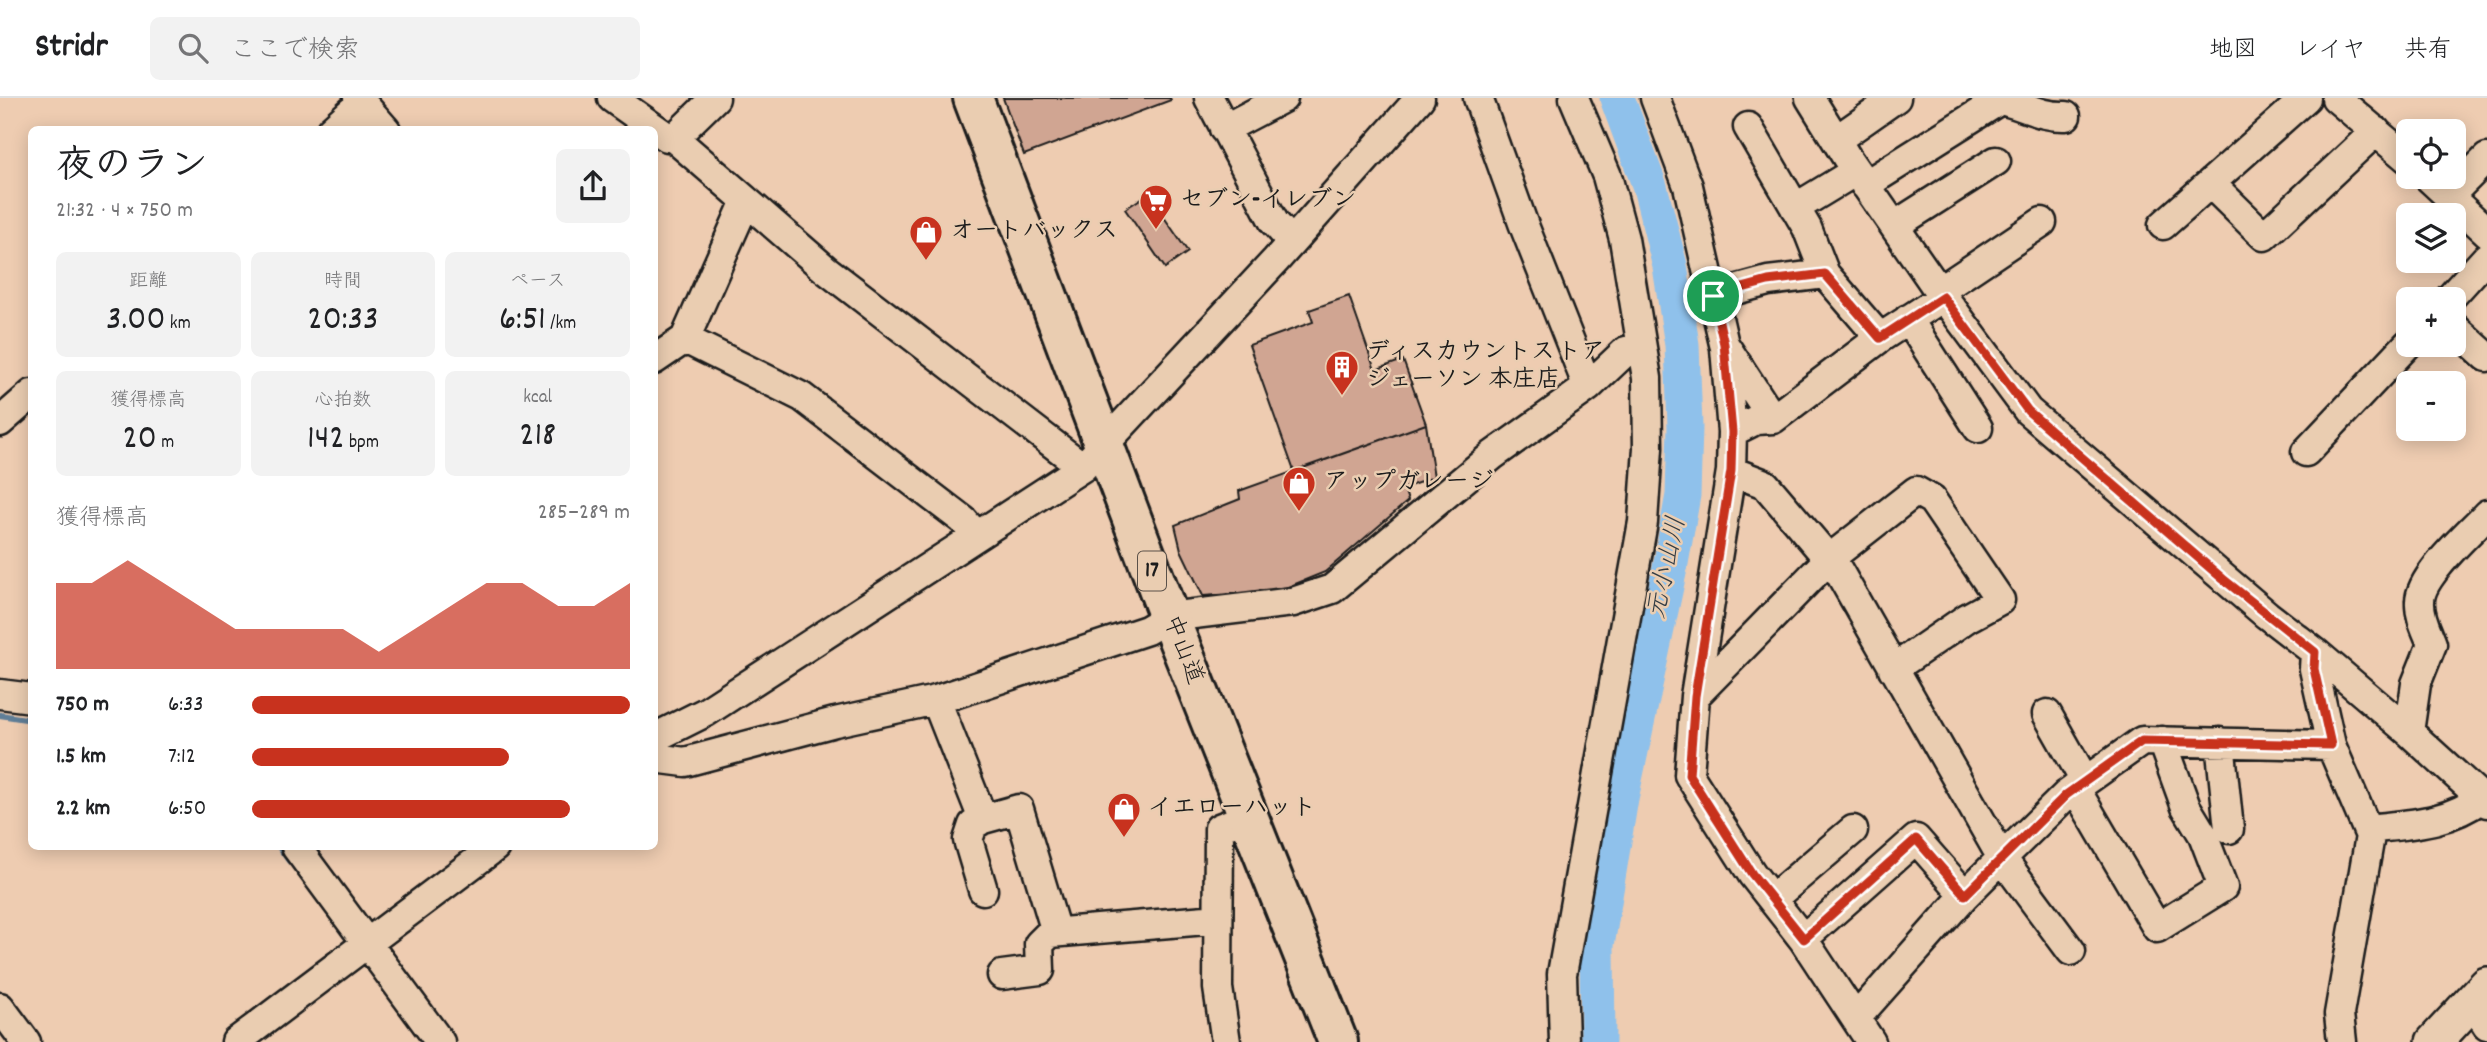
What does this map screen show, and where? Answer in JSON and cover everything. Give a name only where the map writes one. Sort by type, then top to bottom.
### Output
[{"type":"highway","name":"中山道","points":[[973,98],[1094,457],[1169,617],[1338,1042]]},
{"type":"main road","points":[[2434,1042],[2482,1003]]},
{"type":"street","points":[[611,98],[651,126]]},
{"type":"street","points":[[674,138],[715,98]]},
{"type":"street","points":[[1209,98],[1274,222],[1292,242]]},
{"type":"street","points":[[1224,129],[1283,98]]},
{"type":"street","points":[[658,736],[706,712],[1094,457],[1420,98]]},
{"type":"street","points":[[1478,98],[1523,223],[1588,387]]},
{"type":"street","points":[[1564,1042],[1562,974],[1643,522],[1648,449],[1647,378],[1624,239],[1607,176],[1574,98]]},
{"type":"street","points":[[1655,98],[1688,186],[1724,344],[1732,432],[1731,471],[1695,696],[1689,775],[1752,874],[1804,939],[1871,1042]]},
{"type":"street","points":[[1810,98],[1941,294],[2028,411],[2237,591],[2315,652],[2409,732],[2484,801],[2438,821],[2367,830]]},
{"type":"street","points":[[1836,140],[1896,98]]},
{"type":"street","points":[[2163,225],[2306,98]]},
{"type":"street","points":[[2336,98],[2396,149]]},
{"type":"street","points":[[335,126],[360,100],[383,126]]},
{"type":"street","points":[[1795,208],[1861,178],[2000,100],[2021,104],[2045,117],[2066,116]]},
{"type":"street","points":[[1748,127],[1807,228],[1825,274],[1880,338]]},
{"type":"street","points":[[658,131],[674,138],[825,269],[1094,457]]},
{"type":"street","points":[[2210,183],[2264,236],[2375,131]]},
{"type":"street","points":[[2449,196],[2487,158]]},
{"type":"street","points":[[1894,226],[1996,161]]},
{"type":"street","points":[[2441,189],[2487,232]]},
{"type":"street","points":[[658,357],[685,339],[746,201]]},
{"type":"street","points":[[1732,432],[1756,420],[1773,419],[1880,338],[2042,222]]},
{"type":"street","points":[[2460,287],[2487,257]]},
{"type":"street","points":[[1713,296],[1768,281],[1825,274]]},
{"type":"street","points":[[1908,319],[1978,428]]},
{"type":"street","points":[[2466,338],[2487,358]]},
{"type":"street","points":[[685,339],[803,397],[963,520],[976,535]]},
{"type":"street","points":[[1724,344],[1773,419]]},
{"type":"street","points":[[658,759],[685,762],[835,722],[936,700],[1147,630],[1169,617],[1293,602],[1332,589],[1493,456],[1588,387],[1626,351],[1642,349]]},
{"type":"street","points":[[2306,452],[2396,357]]},
{"type":"street","points":[[0,422],[28,398]]},
{"type":"street","points":[[1731,471],[1765,484],[1838,570],[2002,858],[2071,951]]},
{"type":"street","points":[[1695,696],[1829,559],[1916,491],[1932,500],[2000,600],[1966,618],[1893,669]]},
{"type":"street","points":[[2409,732],[2416,684],[2432,644],[2421,615],[2419,599],[2426,581],[2487,514]]},
{"type":"street","points":[[2315,652],[2314,669],[2331,745],[2370,836],[2339,1014],[2342,1042]]},
{"type":"street","points":[[0,694],[28,698]]},
{"type":"street","points":[[936,700],[983,818]]},
{"type":"street","points":[[2048,714],[2080,785],[2157,928],[2223,887],[2203,835],[2186,807],[2162,741]]},
{"type":"street","points":[[1857,1017],[1965,895],[2002,858],[2080,785],[2142,741],[2331,745]]},
{"type":"street","points":[[2220,742],[2229,829]]},
{"type":"street","points":[[983,890],[968,840],[972,825],[983,818],[1020,808],[1056,932]]},
{"type":"street","points":[[1226,1042],[1218,988],[1219,828],[1248,817]]},
{"type":"street","points":[[1772,899],[1853,830]]},
{"type":"street","points":[[1804,939],[1916,839],[1965,895]]},
{"type":"street","points":[[298,850],[440,1042]]},
{"type":"street","points":[[236,1042],[491,850]]},
{"type":"street","points":[[1002,975],[1040,970],[1039,944],[1050,933],[1218,919]]},
{"type":"street","points":[[0,1007],[26,1042]]},
{"type":"building","points":[[1003,98],[1170,98],[1171,100],[1024,155]]},
{"type":"building","name":"セブン-イレブン","points":[[1148,194],[1188,252],[1165,268],[1125,209]]},
{"type":"building","name":"ディスカウントストア ジェーソン 本庄店","points":[[1349,296],[1375,370],[1403,360],[1426,424],[1294,471],[1249,345],[1313,322],[1309,310]]},
{"type":"building","name":"アップガレージ","points":[[1426,424],[1434,477],[1404,488],[1408,501],[1325,572],[1278,591],[1203,596],[1181,550],[1175,525],[1240,499],[1239,491]]},
{"type":"waterway","name":"元小山川","points":[[1598,1042],[1597,945],[1621,798],[1683,495],[1685,427],[1682,345],[1670,266],[1650,187],[1617,98]]},
{"type":"waterway","points":[[0,715],[28,719]]},
{"type":"waterway","points":[[281,850],[289,861]]},
{"type":"place","name":"セブン-イレブン","points":[[1156,231]]},
{"type":"place","name":"オートバックス","points":[[926,262]]},
{"type":"place","name":"ディスカウントストア ジェーソン 本庄店","points":[[1342,397]]},
{"type":"place","name":"アップガレージ","points":[[1299,513]]},
{"type":"place","name":"イエローハット","points":[[1124,839]]},
{"type":"route","points":[[1825,274],[1880,338],[1943,297],[2028,411],[2223,579],[2315,652],[2314,669],[2331,745],[2142,741],[2066,795],[1965,895],[1916,839],[1804,939],[1752,874],[1689,775],[1695,696],[1731,471],[1732,432],[1724,344],[1713,296],[1768,281],[1825,274]]}]
